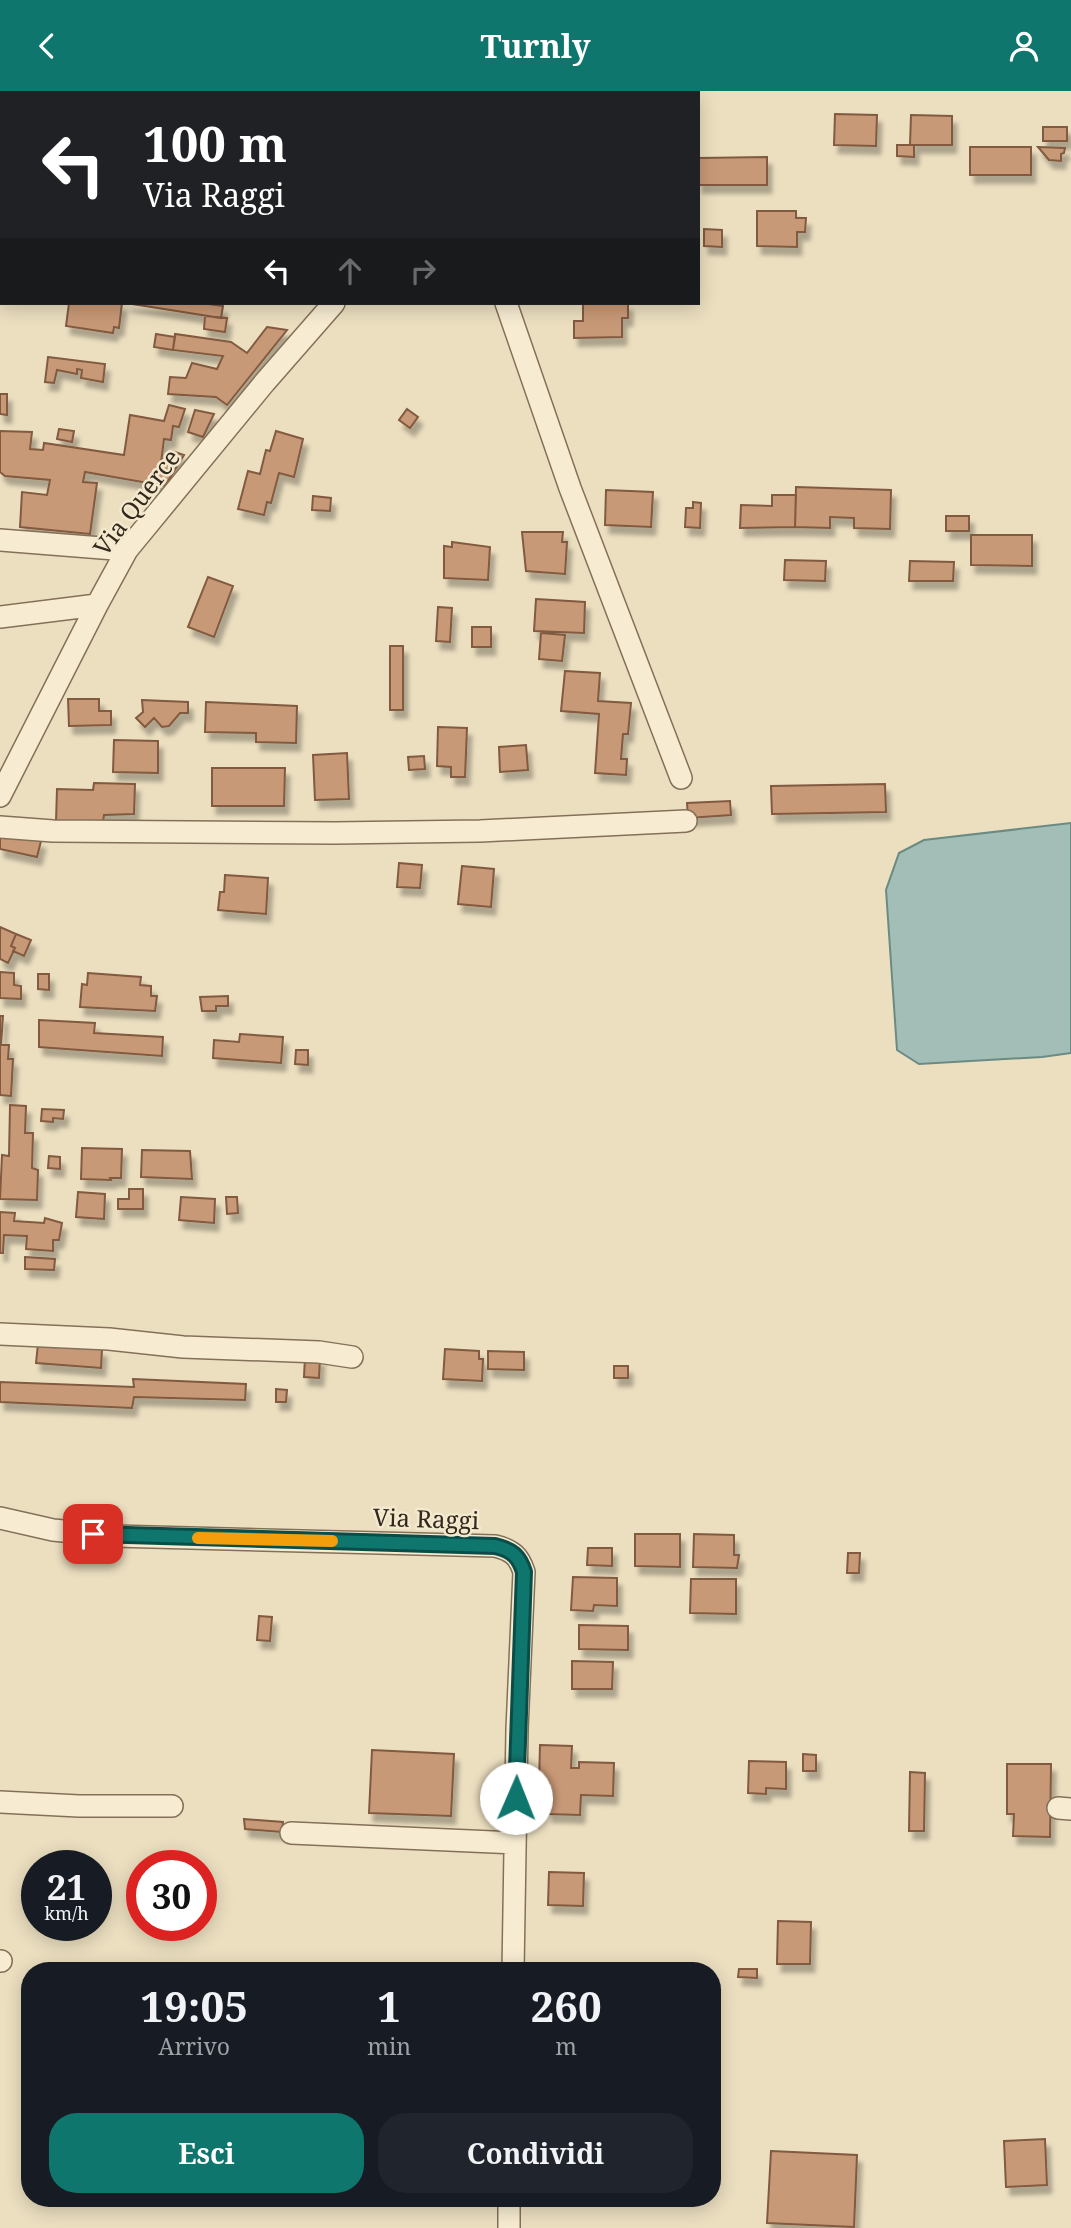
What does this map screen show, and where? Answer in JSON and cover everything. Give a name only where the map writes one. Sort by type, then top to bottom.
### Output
[{"type":"street","name":"Via Querce","points":[[0,796],[127,550],[332,305]]},
{"type":"street","points":[[507,305],[570,488],[681,778]]},
{"type":"street","points":[[0,540],[127,550]]},
{"type":"street","points":[[0,617],[97,605]]},
{"type":"street","points":[[0,827],[53,831],[163,830],[249,833],[481,831],[686,821]]},
{"type":"street","points":[[0,1334],[109,1339],[183,1347],[319,1352],[352,1357]]},
{"type":"street","name":"Via Raggi","points":[[0,1518],[53,1530],[114,1536],[495,1546],[508,1549],[520,1559],[524,1572],[517,1729],[513,1962]]},
{"type":"street","points":[[0,1802],[79,1806],[172,1806]]},
{"type":"street","points":[[290,1833],[515,1843]]},
{"type":"street","points":[[509,2207],[509,2228]]},
{"type":"water","points":[[1071,823],[1071,1053],[919,1064],[897,1050],[886,890],[899,853],[924,840]]},
{"type":"building","points":[[835,114],[877,115],[876,146],[834,145]]},
{"type":"building","points":[[911,115],[952,116],[952,145],[910,145]]},
{"type":"building","points":[[1043,127],[1067,127],[1067,141],[1043,141]]},
{"type":"building","points":[[897,145],[914,145],[914,157],[897,156]]},
{"type":"building","points":[[970,147],[1031,147],[1031,175],[970,175]]},
{"type":"building","points":[[1038,147],[1065,148],[1061,161],[1049,160]]},
{"type":"building","points":[[767,157],[767,185],[700,185],[700,158]]},
{"type":"building","points":[[757,211],[796,211],[796,218],[806,218],[805,232],[797,232],[797,247],[757,246]]},
{"type":"building","points":[[704,229],[722,230],[722,247],[704,246]]},
{"type":"building","points":[[69,305],[122,305],[119,328],[114,327],[113,333],[66,326]]},
{"type":"building","points":[[139,305],[223,306],[221,318]]},
{"type":"building","points":[[583,305],[628,305],[628,318],[622,318],[622,337],[574,338],[574,321],[583,321]]},
{"type":"building","points":[[205,316],[227,318],[225,332],[204,329]]},
{"type":"building","points":[[267,327],[287,330],[227,405],[216,397],[168,394],[170,377],[186,378],[192,363],[217,369],[223,356],[173,350],[175,334],[231,342],[247,353]]},
{"type":"building","points":[[156,334],[175,337],[173,350],[154,347]]},
{"type":"building","points":[[48,357],[105,364],[103,382],[81,378],[82,370],[77,369],[77,374],[57,370],[54,383],[45,382]]},
{"type":"building","points":[[0,394],[7,394],[7,415],[0,414]]},
{"type":"building","points":[[169,405],[185,409],[179,427],[173,426],[171,440],[164,439],[161,463],[166,464],[172,451],[184,455],[165,486],[85,472],[83,482],[97,483],[90,534],[20,527],[22,492],[47,495],[50,480],[5,476],[0,472],[0,431],[32,432],[30,449],[43,450],[44,443],[124,455],[130,415],[164,421]]},
{"type":"building","points":[[407,409],[418,417],[410,428],[399,420]]},
{"type":"building","points":[[195,410],[214,414],[203,437],[188,432]]},
{"type":"building","points":[[59,429],[74,431],[72,442],[57,439]]},
{"type":"building","points":[[276,431],[303,439],[294,477],[279,473],[271,503],[267,502],[264,515],[238,509],[248,471],[260,474],[266,450],[270,451]]},
{"type":"building","points":[[796,487],[891,490],[890,529],[854,528],[854,518],[830,517],[830,528],[795,527]]},
{"type":"building","points":[[606,490],[653,492],[651,527],[605,525]]},
{"type":"building","points":[[772,495],[796,495],[795,527],[740,528],[741,505],[772,506]]},
{"type":"building","points":[[313,496],[331,498],[330,511],[312,510]]},
{"type":"building","points":[[693,502],[701,503],[700,528],[685,527],[686,508],[693,508]]},
{"type":"building","points":[[946,516],[969,516],[969,531],[946,531]]},
{"type":"building","points":[[522,532],[563,532],[562,542],[567,542],[565,574],[526,571]]},
{"type":"building","points":[[971,535],[1032,535],[1032,566],[971,565]]},
{"type":"building","points":[[452,542],[490,547],[488,580],[444,578],[444,546],[452,547]]},
{"type":"building","points":[[785,560],[826,561],[825,581],[784,580]]},
{"type":"building","points":[[910,561],[954,562],[953,581],[909,581]]},
{"type":"building","points":[[208,577],[233,586],[214,637],[188,627]]},
{"type":"building","points":[[536,599],[585,602],[584,633],[534,631]]},
{"type":"building","points":[[438,607],[452,608],[450,642],[436,641]]},
{"type":"building","points":[[472,627],[491,627],[491,647],[472,647]]},
{"type":"building","points":[[541,633],[565,635],[562,661],[539,659]]},
{"type":"building","points":[[390,646],[403,646],[403,710],[390,710]]},
{"type":"building","points":[[565,671],[600,673],[598,701],[631,703],[628,734],[623,734],[621,759],[627,759],[626,775],[595,773],[599,714],[561,711]]},
{"type":"building","points":[[68,699],[99,699],[99,711],[111,711],[111,725],[69,726]]},
{"type":"building","points":[[142,700],[188,702],[188,713],[180,713],[169,726],[162,727],[154,718],[145,727],[136,718],[143,712]]},
{"type":"building","points":[[206,702],[297,706],[296,743],[256,742],[256,733],[205,732]]},
{"type":"building","points":[[438,727],[467,728],[465,777],[451,777],[451,767],[437,766]]},
{"type":"building","points":[[114,740],[158,741],[158,773],[113,772]]},
{"type":"building","points":[[526,745],[528,770],[500,772],[499,747]]},
{"type":"building","points":[[347,753],[349,799],[315,800],[313,755]]},
{"type":"building","points":[[424,756],[425,769],[409,770],[408,757]]},
{"type":"building","points":[[212,768],[285,768],[284,806],[212,806]]},
{"type":"building","points":[[94,783],[135,784],[134,814],[104,815],[103,822],[56,821],[57,789],[93,790]]},
{"type":"building","points":[[885,784],[886,812],[772,814],[771,786]]},
{"type":"building","points":[[730,801],[731,815],[688,818],[687,803]]},
{"type":"building","points":[[0,833],[41,841],[37,857],[0,849]]},
{"type":"building","points":[[399,863],[422,865],[420,888],[397,887]]},
{"type":"building","points":[[462,866],[494,869],[491,907],[458,904]]},
{"type":"building","points":[[225,875],[268,878],[266,914],[218,910],[220,892],[224,892]]},
{"type":"building","points":[[0,927],[16,934],[11,946],[15,948],[8,963],[0,959]]},
{"type":"building","points":[[16,934],[31,940],[24,956],[13,951],[15,948],[11,946]]},
{"type":"building","points":[[0,972],[14,973],[14,985],[21,986],[21,999],[0,998]]},
{"type":"building","points":[[88,973],[141,977],[140,985],[151,986],[151,996],[157,996],[155,1011],[80,1007],[82,984],[87,985]]},
{"type":"building","points":[[38,974],[49,974],[49,990],[38,989]]},
{"type":"building","points":[[228,996],[228,1006],[216,1006],[216,1011],[202,1011],[200,997]]},
{"type":"building","points":[[0,1016],[3,1016],[1,1045],[9,1045],[8,1059],[13,1059],[11,1096],[0,1095]]},
{"type":"building","points":[[39,1020],[95,1023],[94,1033],[163,1037],[162,1056],[39,1047]]},
{"type":"building","points":[[240,1034],[283,1037],[281,1063],[213,1058],[214,1040],[239,1042]]},
{"type":"building","points":[[296,1050],[308,1050],[308,1065],[295,1064]]},
{"type":"building","points":[[10,1105],[26,1106],[25,1133],[33,1133],[32,1168],[38,1170],[37,1200],[0,1199],[2,1155],[9,1156]]},
{"type":"building","points":[[42,1109],[64,1110],[63,1119],[41,1121]]},
{"type":"building","points":[[82,1148],[122,1149],[121,1178],[81,1179]]},
{"type":"building","points":[[142,1150],[190,1151],[192,1179],[141,1177]]},
{"type":"building","points":[[49,1156],[60,1157],[60,1169],[48,1168]]},
{"type":"building","points":[[129,1189],[143,1189],[143,1209],[118,1209],[118,1199],[129,1199]]},
{"type":"building","points":[[78,1192],[105,1194],[104,1219],[76,1217]]},
{"type":"building","points":[[181,1197],[215,1199],[214,1223],[179,1220]]},
{"type":"building","points":[[226,1197],[237,1197],[238,1213],[227,1214]]},
{"type":"building","points":[[0,1212],[15,1213],[14,1221],[44,1223],[45,1218],[62,1223],[59,1240],[53,1240],[53,1251],[26,1249],[27,1236],[4,1235],[3,1253],[0,1253]]},
{"type":"building","points":[[25,1257],[55,1259],[54,1270],[25,1269]]},
{"type":"building","points":[[38,1344],[102,1349],[101,1368],[36,1363]]},
{"type":"building","points":[[445,1349],[479,1351],[479,1359],[483,1359],[482,1381],[443,1379]]},
{"type":"building","points":[[488,1351],[524,1352],[524,1370],[488,1369]]},
{"type":"building","points":[[305,1357],[320,1358],[319,1378],[304,1377]]},
{"type":"building","points":[[614,1366],[628,1366],[628,1378],[614,1378]]},
{"type":"building","points":[[133,1379],[246,1384],[245,1400],[134,1397],[132,1408],[0,1402],[0,1382],[134,1387]]},
{"type":"building","points":[[276,1389],[287,1390],[286,1402],[276,1402]]},
{"type":"building","points":[[635,1534],[680,1534],[680,1567],[635,1566]]},
{"type":"building","points":[[694,1534],[734,1535],[734,1555],[739,1555],[737,1568],[693,1567]]},
{"type":"building","points":[[588,1548],[612,1548],[612,1566],[587,1565]]},
{"type":"building","points":[[848,1553],[860,1553],[859,1573],[847,1573]]},
{"type":"building","points":[[573,1577],[617,1578],[617,1606],[594,1605],[593,1611],[571,1610]]},
{"type":"building","points":[[691,1579],[736,1579],[736,1614],[690,1613]]},
{"type":"building","points":[[259,1616],[272,1617],[270,1641],[257,1640]]},
{"type":"building","points":[[579,1625],[628,1626],[628,1650],[579,1649]]},
{"type":"building","points":[[572,1661],[613,1662],[612,1689],[572,1689]]},
{"type":"building","points":[[540,1745],[572,1746],[571,1768],[579,1768],[579,1762],[614,1763],[613,1796],[581,1795],[580,1815],[548,1814],[549,1784],[539,1783]]},
{"type":"building","points":[[372,1750],[454,1754],[451,1816],[369,1813]]},
{"type":"building","points":[[803,1754],[816,1755],[816,1771],[803,1771]]},
{"type":"building","points":[[749,1761],[786,1762],[786,1789],[766,1788],[766,1794],[748,1793]]},
{"type":"building","points":[[1007,1764],[1051,1764],[1050,1837],[1013,1836],[1014,1814],[1007,1814]]},
{"type":"building","points":[[910,1772],[925,1773],[924,1831],[909,1831]]},
{"type":"building","points":[[244,1819],[283,1822],[282,1832],[245,1829]]},
{"type":"building","points":[[549,1872],[584,1873],[583,1906],[548,1905]]},
{"type":"building","points":[[778,1921],[811,1922],[810,1964],[777,1964]]},
{"type":"building","points":[[739,1969],[757,1969],[757,1978],[738,1977]]},
{"type":"building","points":[[1045,2139],[1047,2185],[1006,2187],[1004,2141]]},
{"type":"building","points":[[771,2151],[857,2155],[854,2227],[767,2223]]},
{"type":"slow traffic","points":[[198,1538],[332,1541]]},
{"type":"route","points":[[93,1534],[495,1546],[508,1549],[520,1559],[524,1572],[516,1798]]}]
